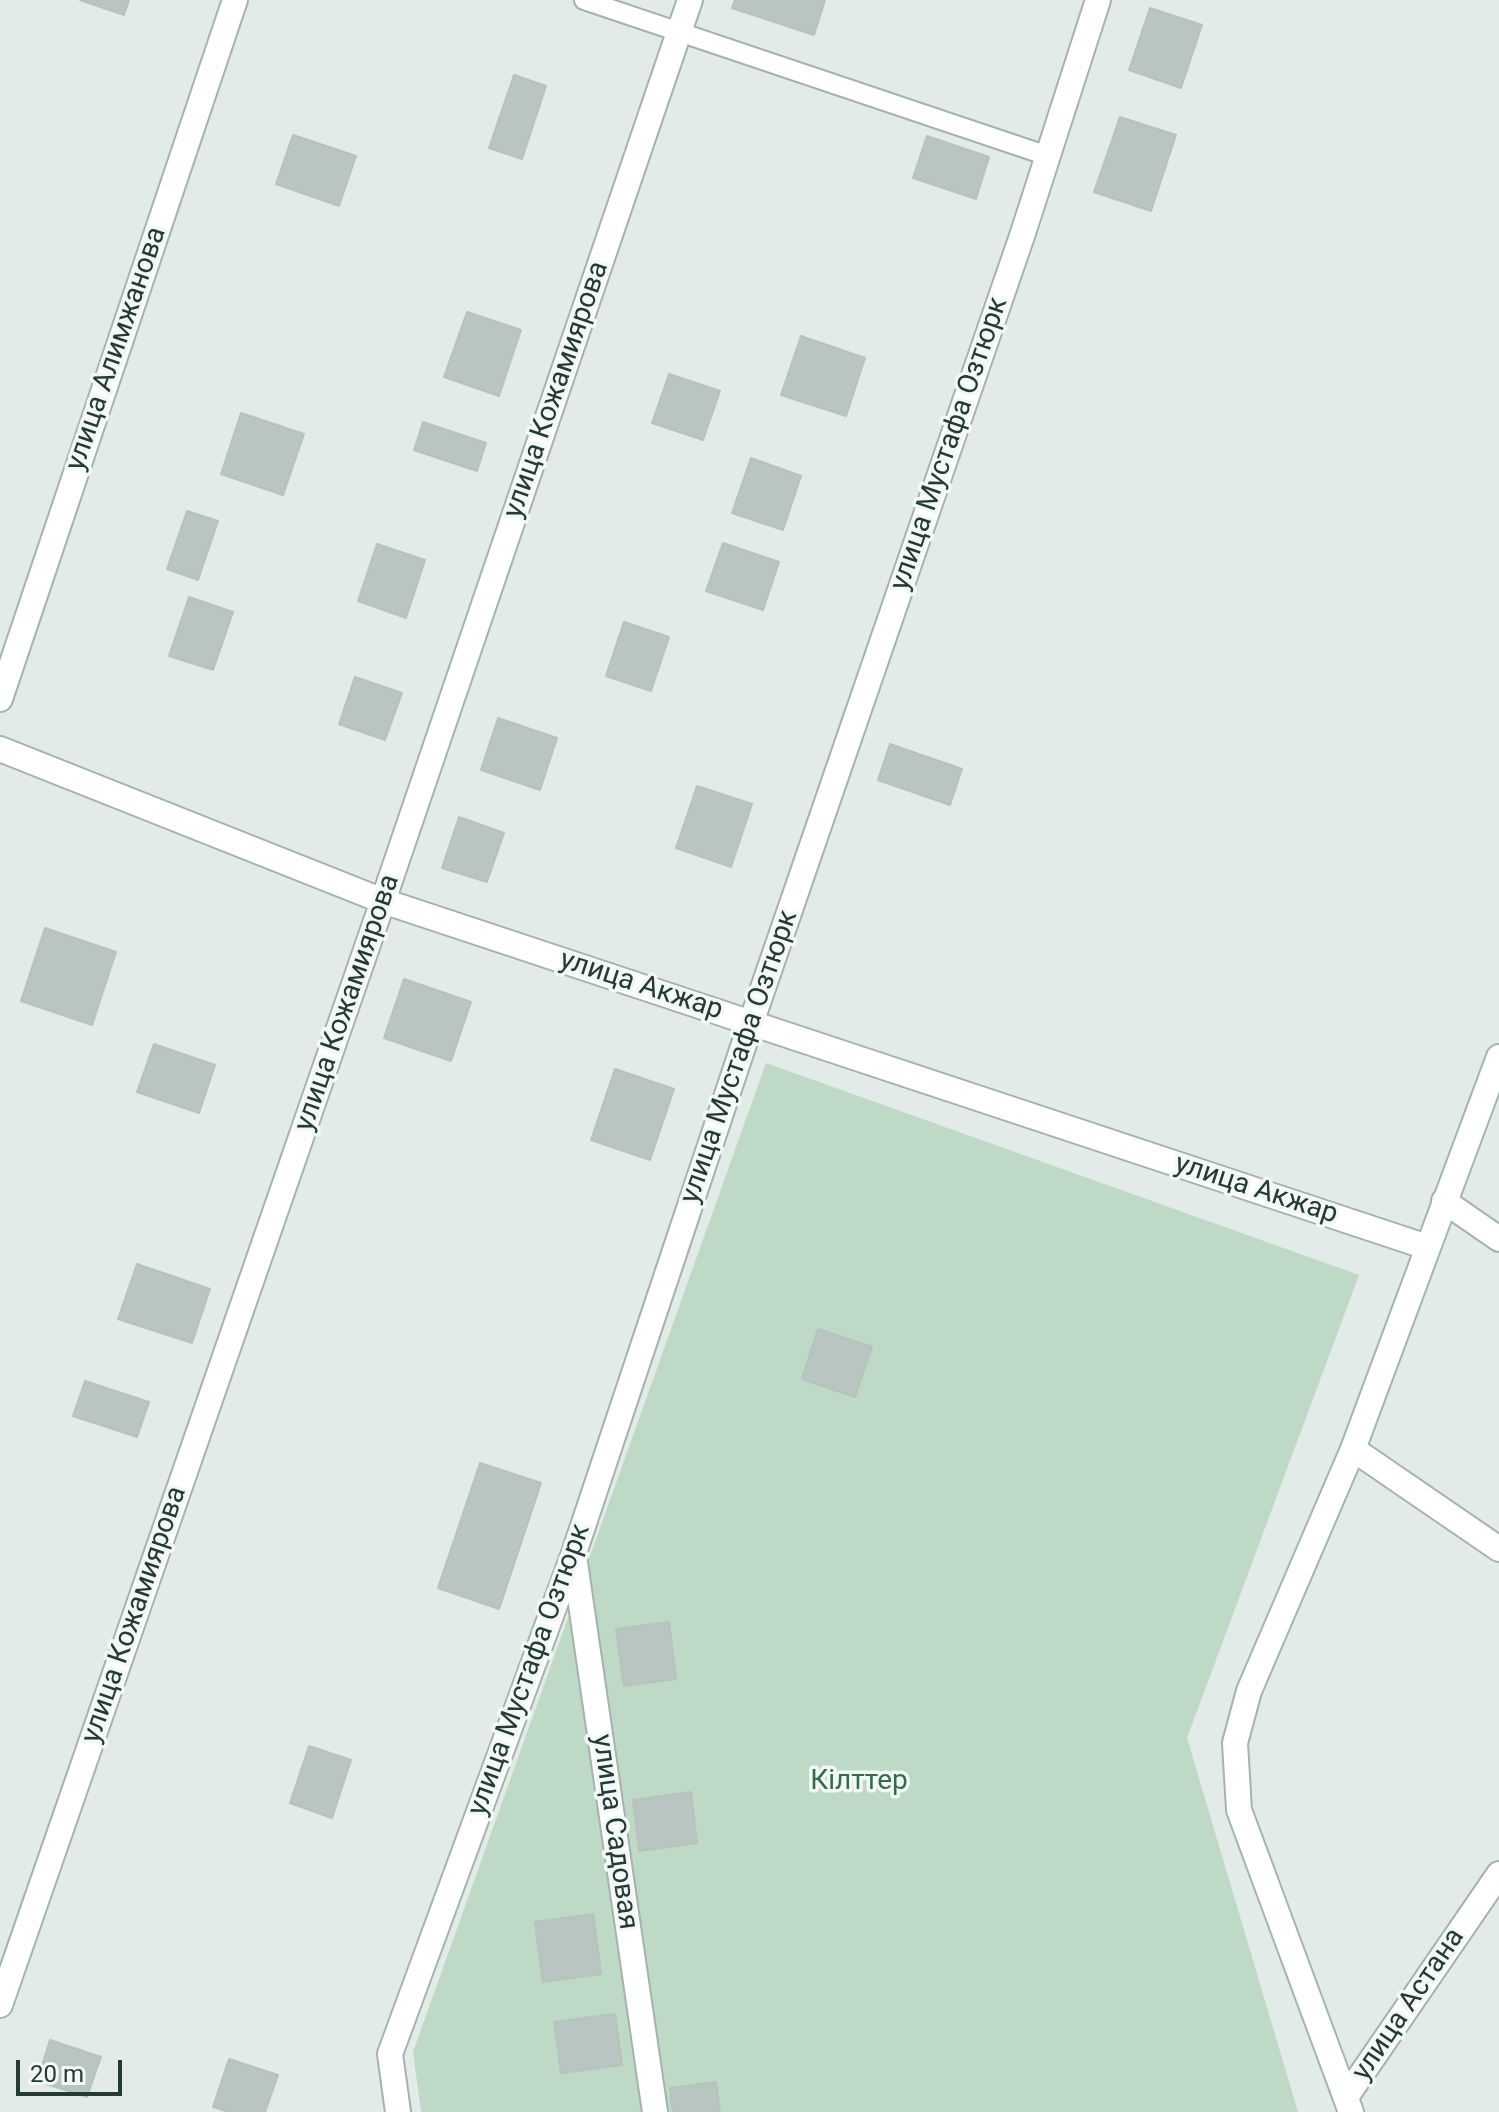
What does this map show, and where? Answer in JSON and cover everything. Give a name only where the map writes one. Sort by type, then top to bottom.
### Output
[{"type":"street","name":"улица Алимжанова","points":[[0,699],[235,0]]},
{"type":"street","name":"улица Кожамиярова","points":[[0,2005],[383,901],[690,0]]},
{"type":"street","name":"улица Мустафа Озтюрк","points":[[398,2112],[390,2054],[574,1553],[751,1023],[1048,156],[1098,0]]},
{"type":"street","name":"улица Акжар","points":[[0,749],[383,901],[1427,1247]]},
{"type":"street","points":[[1349,2105],[1239,1810],[1235,1743],[1249,1691],[1353,1449],[1499,1057]]},
{"type":"street","points":[[1444,1201],[1499,1239]]},
{"type":"street","points":[[1353,1449],[1499,1549]]},
{"type":"street","name":"улица Садовая","points":[[574,1553],[655,2112]]},
{"type":"street","name":"улица Астана","points":[[1349,2105],[1499,1874]]},
{"type":"lane","points":[[584,0],[1048,156]]},
{"type":"green space","name":"Кілттер","points":[[766,1063],[1359,1275],[1187,1738],[1298,2112],[421,2112],[413,2052]]},
{"type":"building","points":[[80,0],[129,0],[124,15]]},
{"type":"building","points":[[735,0],[825,0],[814,35],[732,8]]},
{"type":"building","points":[[1150,8],[1202,25],[1181,88],[1129,70]]},
{"type":"building","points":[[514,75],[546,86],[522,159],[489,148]]},
{"type":"building","points":[[1120,117],[1176,135],[1151,211],[1094,192]]},
{"type":"building","points":[[293,135],[356,156],[339,206],[276,184]]},
{"type":"building","points":[[927,136],[989,157],[976,199],[913,178]]},
{"type":"building","points":[[467,312],[521,330],[499,396],[444,377]]},
{"type":"building","points":[[801,336],[865,358],[846,416],[781,395]]},
{"type":"building","points":[[669,374],[720,391],[703,440],[652,423]]},
{"type":"building","points":[[241,413],[304,434],[283,495],[221,474]]},
{"type":"building","points":[[423,422],[486,443],[477,471],[414,450]]},
{"type":"building","points":[[751,458],[801,476],[783,530],[732,513]]},
{"type":"building","points":[[187,511],[218,521],[198,580],[167,569]]},
{"type":"building","points":[[723,543],[779,562],[763,610],[706,591]]},
{"type":"building","points":[[377,544],[425,560],[406,618],[358,601]]},
{"type":"building","points":[[189,597],[233,612],[213,670],[169,656]]},
{"type":"building","points":[[624,622],[669,637],[651,691],[606,676]]},
{"type":"building","points":[[355,677],[402,693],[385,740],[339,724]]},
{"type":"building","points":[[498,718],[557,738],[540,790],[481,770]]},
{"type":"building","points":[[890,744],[962,769],[950,805],[878,780]]},
{"type":"building","points":[[697,786],[752,804],[731,867],[676,848]]},
{"type":"building","points":[[459,817],[504,833],[487,882],[442,868]]},
{"type":"building","points":[[45,928],[116,952],[92,1025],[21,1001]]},
{"type":"building","points":[[404,979],[471,1002],[451,1061],[384,1038]]},
{"type":"building","points":[[154,1044],[215,1065],[199,1113],[137,1092]]},
{"type":"building","points":[[615,1069],[674,1089],[650,1160],[591,1140]]},
{"type":"building","points":[[137,1264],[210,1289],[192,1343],[118,1319]]},
{"type":"building","points":[[818,1329],[872,1347],[855,1397],[802,1379]]},
{"type":"building","points":[[85,1381],[149,1402],[137,1437],[73,1416]]},
{"type":"building","points":[[480,1463],[541,1483],[499,1609],[438,1588]]},
{"type":"building","points":[[669,1622],[676,1679],[624,1686],[616,1629]]},
{"type":"building","points":[[309,1746],[351,1760],[332,1818],[290,1803]]},
{"type":"building","points":[[691,1792],[697,1843],[639,1851],[633,1800]]},
{"type":"building","points":[[593,1914],[601,1974],[543,1982],[535,1922]]},
{"type":"building","points":[[615,2014],[622,2065],[561,2073],[554,2022]]},
{"type":"building","points":[[50,2040],[101,2057],[87,2097],[37,2081]]},
{"type":"building","points":[[229,2059],[278,2075],[265,2112],[229,2112],[213,2107]]},
{"type":"building","points":[[716,2082],[720,2112],[673,2112],[670,2088]]}]
